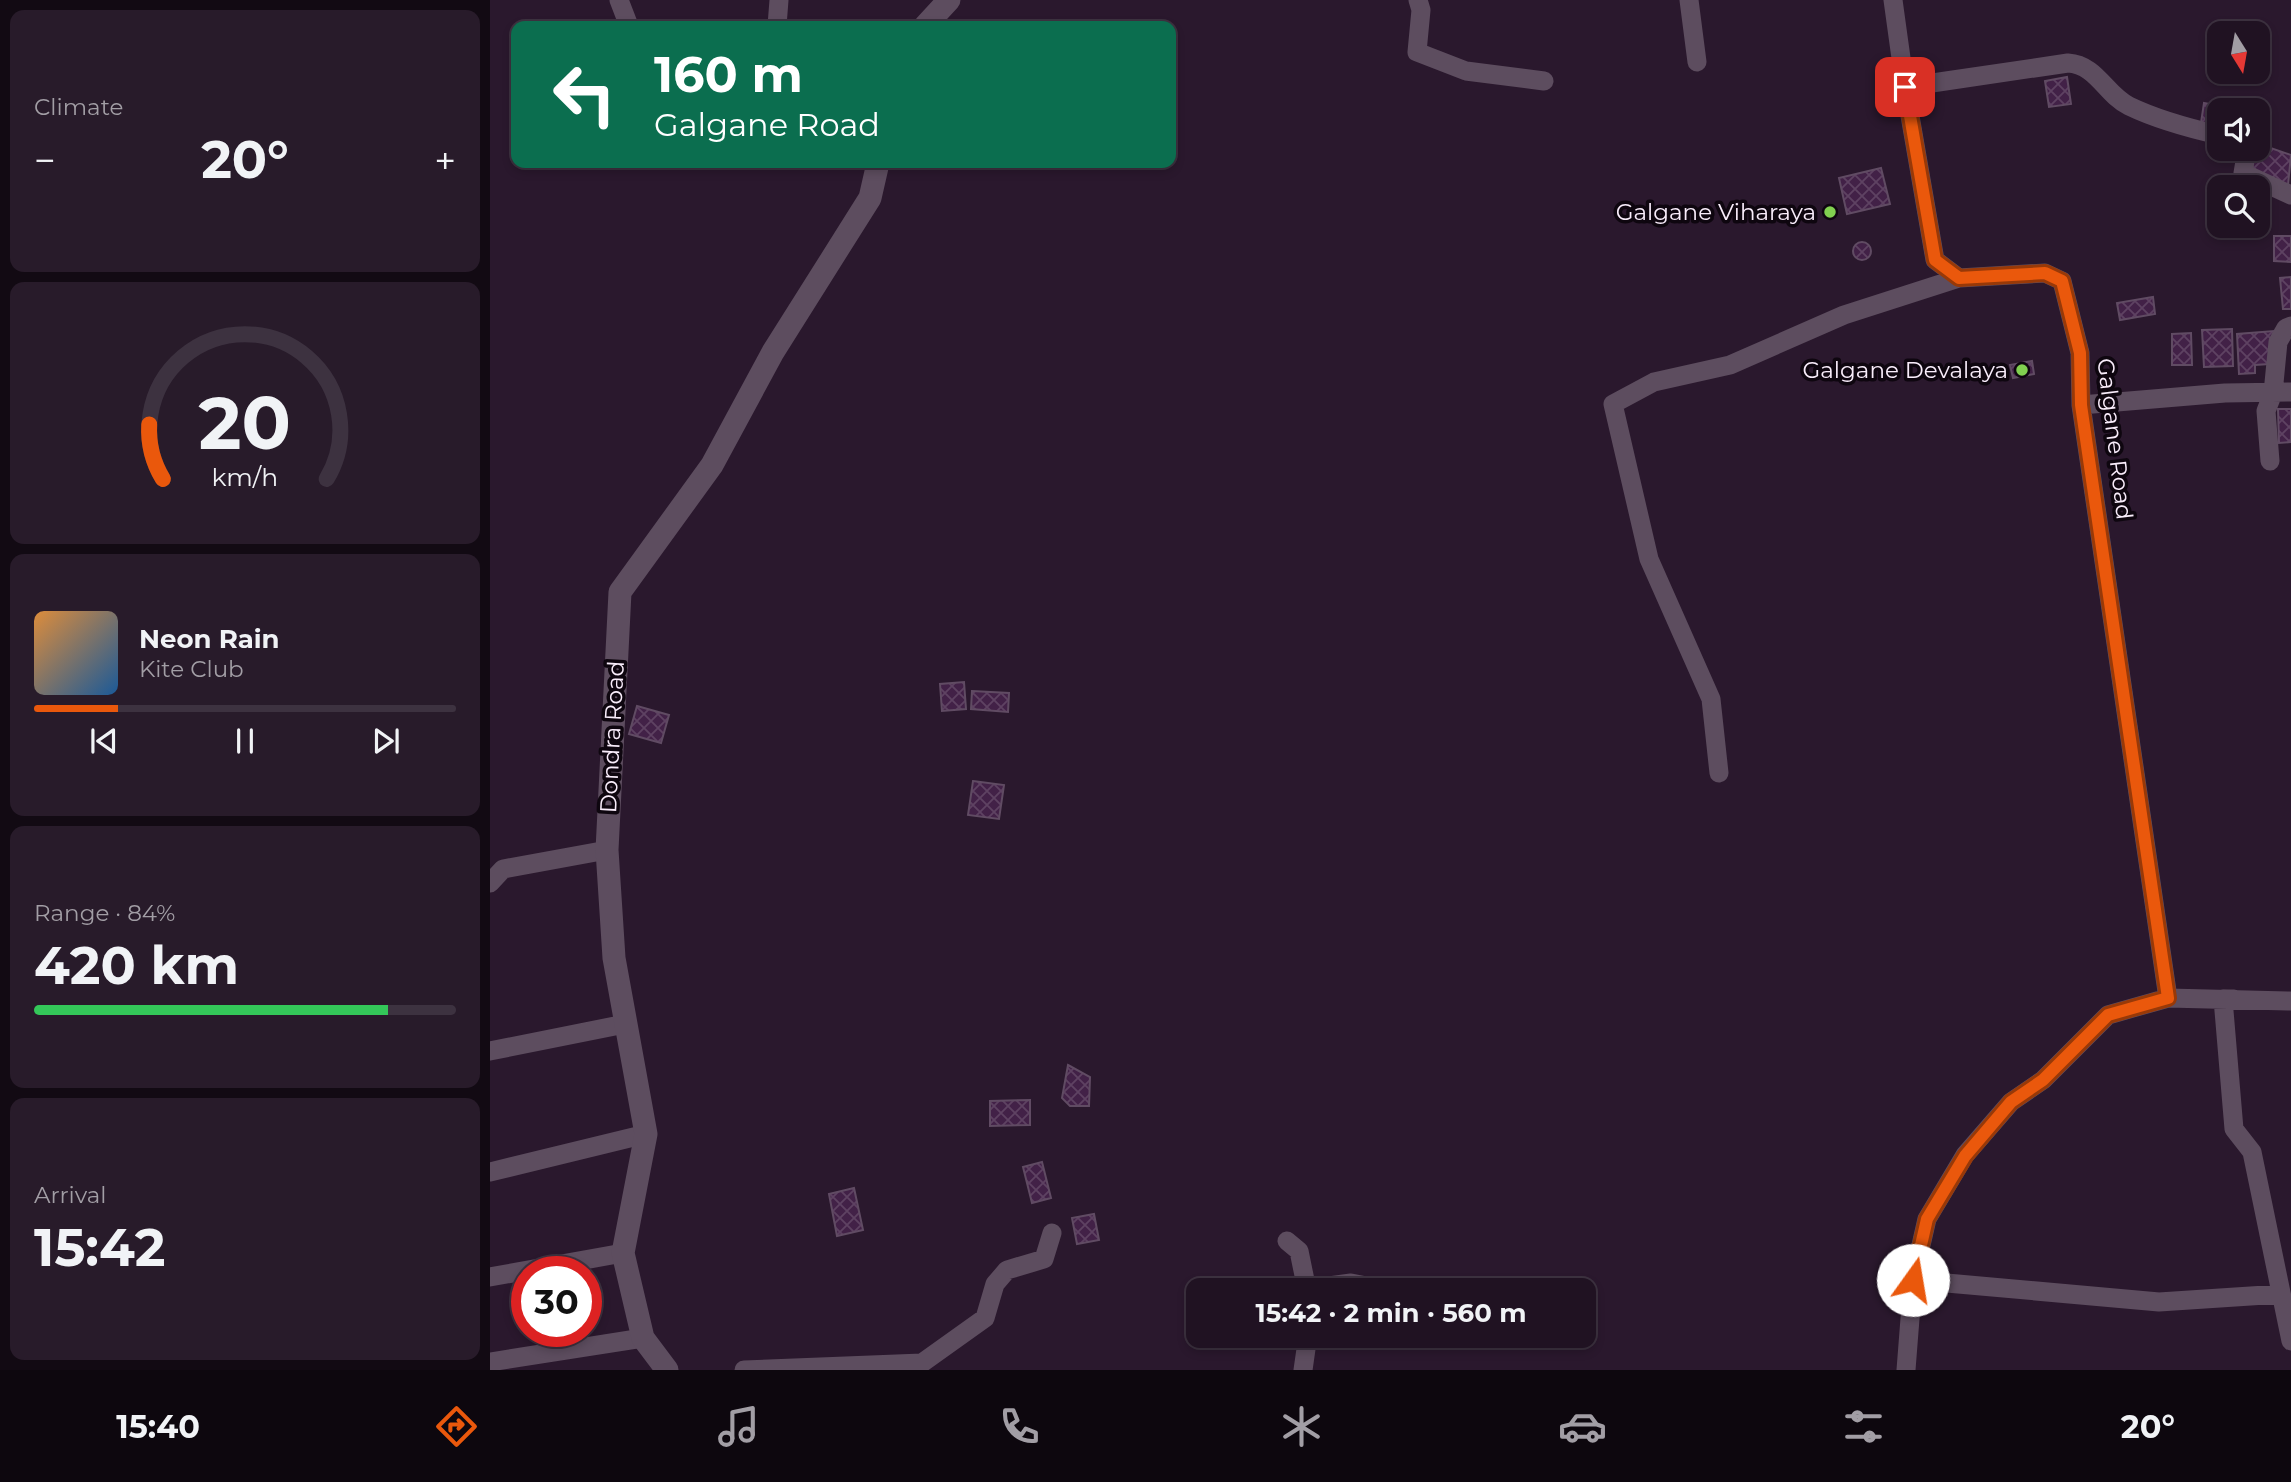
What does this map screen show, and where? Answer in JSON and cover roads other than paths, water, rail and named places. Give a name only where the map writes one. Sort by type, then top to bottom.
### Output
[{"type":"street","points":[[620,0],[627,21]]},
{"type":"street","points":[[777,21],[779,0]]},
{"type":"street","points":[[930,21],[949,0]]},
{"type":"street","points":[[1418,0],[1421,10],[1417,52],[1466,71],[1544,80]]},
{"type":"street","points":[[1689,0],[1697,62]]},
{"type":"street","points":[[1893,0],[1935,260],[1959,278]]},
{"type":"street","points":[[1905,87],[2068,63],[2083,64],[2126,105],[2178,126],[2207,132]]},
{"type":"street","points":[[2246,161],[2243,173],[2291,195]]},
{"type":"street","name":"Dondra Road","points":[[667,1370],[643,1338],[623,1253],[646,1134],[614,958],[607,850],[620,592],[712,465],[774,352],[870,198],[877,168]]},
{"type":"street","name":"Galgane Road","points":[[1959,278],[2045,273],[2062,281],[2080,353],[2081,405],[2168,998]]},
{"type":"street","points":[[1719,773],[1711,699],[1649,559],[1613,404],[1654,382],[1730,365],[1844,315],[1959,278]]},
{"type":"street","points":[[2270,461],[2266,411],[2282,392],[2278,342],[2286,328],[2291,326]]},
{"type":"street","points":[[2081,405],[2225,393],[2282,392]]},
{"type":"street","points":[[490,883],[503,869],[607,850]]},
{"type":"street","points":[[1906,1370],[1913,1280],[1927,1219],[1965,1156],[2011,1102],[2043,1080],[2108,1015],[2168,998],[2291,1000]]},
{"type":"street","points":[[2223,999],[2234,1129],[2252,1152],[2291,1341]]},
{"type":"street","points":[[490,1051],[625,1024]]},
{"type":"street","points":[[490,1172],[646,1134]]},
{"type":"street","points":[[744,1370],[922,1363],[985,1318],[995,1284],[1007,1270],[1044,1259],[1052,1233]]},
{"type":"street","points":[[1287,1241],[1299,1251],[1305,1278]]},
{"type":"street","points":[[490,1278],[623,1253]]},
{"type":"street","points":[[1913,1280],[2159,1302],[2281,1294]]},
{"type":"street","points":[[490,1362],[643,1338]]},
{"type":"street","points":[[1303,1370],[1306,1348]]},
{"type":"place","name":"Galgane Viharaya","points":[[1830,212]]},
{"type":"place","name":"Galgane Devalaya","points":[[2022,370]]}]
